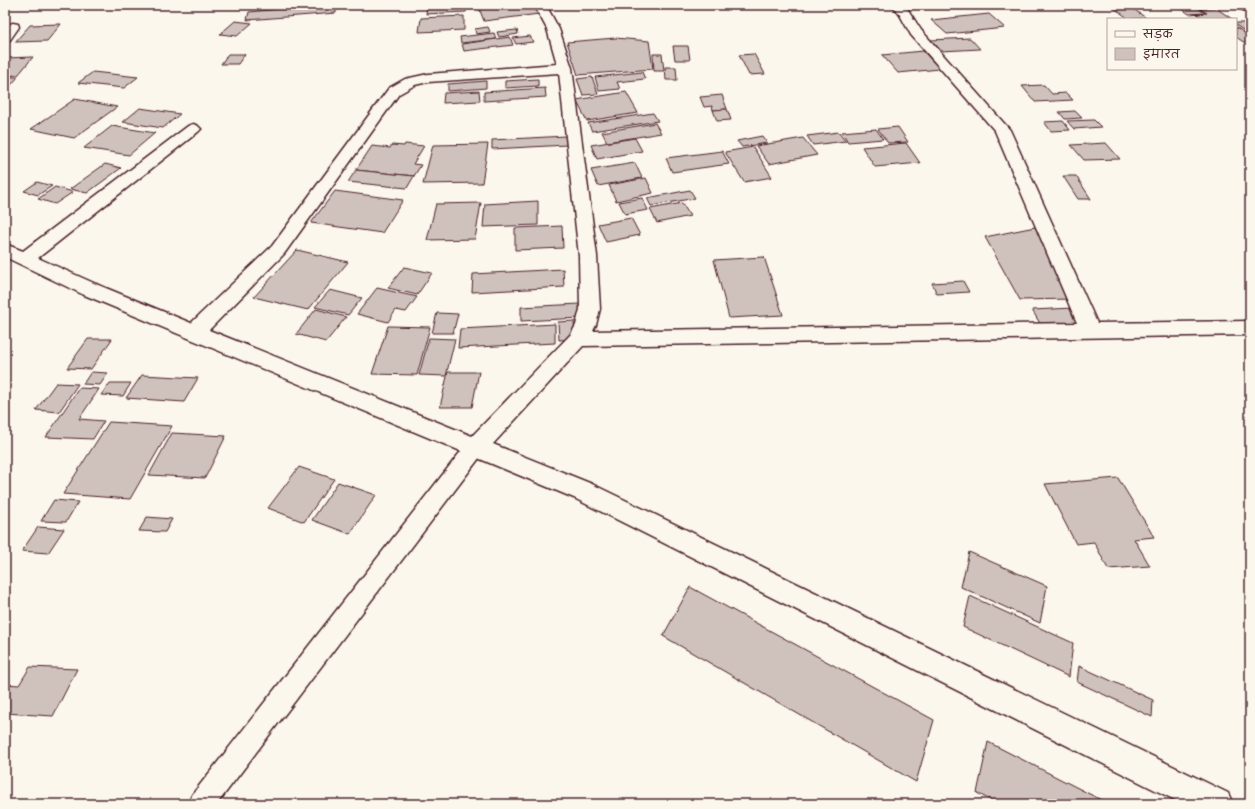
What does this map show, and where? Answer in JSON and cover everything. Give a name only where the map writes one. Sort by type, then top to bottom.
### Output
[{"type":"street","points":[[476,447],[578,339],[586,324],[590,309],[588,256],[565,68],[553,29],[540,5]]},
{"type":"street","points":[[898,5],[905,13],[916,32],[1002,130],[1090,331]]},
{"type":"street","points":[[1241,5],[1250,8]]},
{"type":"street","points":[[194,332],[278,250],[394,91],[403,84],[413,80],[428,78],[565,68]]},
{"type":"street","points":[[15,255],[193,129]]},
{"type":"street","points":[[15,255],[89,289],[583,491],[1217,804]]},
{"type":"street","points":[[578,339],[1250,328]]},
{"type":"lane","points":[[201,804],[476,447]]},
{"type":"building","points":[[336,5],[336,13],[247,20],[249,12]]},
{"type":"building","points":[[427,5],[467,5],[466,12],[426,14]]},
{"type":"building","points":[[506,5],[535,5],[539,14],[484,21],[479,8]]},
{"type":"building","points":[[1110,5],[1128,5],[1146,18],[1128,18]]},
{"type":"building","points":[[1177,5],[1194,5],[1205,13],[1189,14]]},
{"type":"building","points":[[1216,8],[1231,18],[1202,18],[1197,14],[1207,13],[1200,9]]},
{"type":"building","points":[[989,14],[1005,28],[947,34],[931,20]]},
{"type":"building","points":[[464,16],[464,30],[419,32],[421,18]]},
{"type":"building","points":[[235,21],[252,23],[237,36],[220,34]]},
{"type":"building","points":[[1237,23],[1250,23],[1250,35],[1237,26]]},
{"type":"building","points":[[61,24],[47,41],[15,42],[30,25]]},
{"type":"building","points":[[488,27],[490,32],[476,34],[475,29]]},
{"type":"building","points":[[1237,28],[1250,37],[1250,45],[1237,38]]},
{"type":"building","points":[[517,30],[518,34],[499,37],[497,32]]},
{"type":"building","points":[[494,33],[496,39],[461,43],[460,37]]},
{"type":"building","points":[[530,36],[533,42],[516,44],[513,38]]},
{"type":"building","points":[[510,37],[513,45],[464,51],[462,44]]},
{"type":"building","points":[[615,38],[649,41],[653,69],[578,75],[567,42]]},
{"type":"building","points":[[970,38],[980,49],[941,51],[931,40]]},
{"type":"building","points":[[673,46],[688,46],[690,60],[675,60]]},
{"type":"building","points":[[923,51],[940,69],[898,73],[882,55]]},
{"type":"building","points":[[228,54],[245,54],[238,64],[221,64]]},
{"type":"building","points":[[653,54],[662,54],[664,71],[654,71]]},
{"type":"building","points":[[754,54],[765,74],[749,75],[739,55]]},
{"type":"building","points":[[33,57],[18,75],[5,76],[5,58]]},
{"type":"building","points":[[665,67],[676,67],[677,80],[666,80]]},
{"type":"building","points":[[93,72],[138,77],[124,88],[78,83]]},
{"type":"building","points":[[642,72],[645,79],[617,82],[620,89],[599,91],[595,77]]},
{"type":"building","points":[[5,77],[18,77],[5,92]]},
{"type":"building","points":[[592,77],[598,94],[583,95],[577,79]]},
{"type":"building","points":[[538,79],[538,86],[505,88],[505,81]]},
{"type":"building","points":[[486,81],[486,88],[448,91],[448,84]]},
{"type":"building","points":[[1044,85],[1052,94],[1066,93],[1073,100],[1035,102],[1022,86]]},
{"type":"building","points":[[545,88],[546,97],[484,101],[484,92]]},
{"type":"building","points":[[479,91],[480,101],[443,103],[444,93]]},
{"type":"building","points":[[626,92],[638,113],[587,121],[576,100]]},
{"type":"building","points":[[722,95],[727,109],[713,110],[712,106],[704,107],[700,97]]},
{"type":"building","points":[[75,99],[117,107],[74,138],[31,129]]},
{"type":"building","points":[[140,108],[180,114],[163,128],[123,122]]},
{"type":"building","points":[[727,109],[731,120],[717,121],[713,110]]},
{"type":"building","points":[[1075,111],[1082,118],[1065,119],[1059,112]]},
{"type":"building","points":[[653,113],[658,121],[592,131],[588,123]]},
{"type":"building","points":[[1094,120],[1101,127],[1074,129],[1067,121]]},
{"type":"building","points":[[1063,121],[1070,130],[1051,131],[1044,122]]},
{"type":"building","points":[[655,123],[661,133],[607,142],[602,132]]},
{"type":"building","points":[[112,126],[155,133],[129,155],[84,148]]},
{"type":"building","points":[[898,127],[908,142],[888,143],[878,129]]},
{"type":"building","points":[[876,129],[883,139],[848,142],[842,132]]},
{"type":"building","points":[[839,132],[846,141],[813,145],[807,136]]},
{"type":"building","points":[[566,136],[567,145],[492,149],[492,140]]},
{"type":"building","points":[[762,136],[767,143],[742,147],[737,141]]},
{"type":"building","points":[[635,138],[642,151],[597,159],[591,145]]},
{"type":"building","points":[[803,138],[817,155],[769,164],[756,146]]},
{"type":"building","points":[[906,143],[920,163],[875,167],[862,147]]},
{"type":"building","points":[[1106,143],[1120,159],[1084,160],[1071,145]]},
{"type":"building","points":[[405,144],[424,146],[413,164],[421,165],[414,176],[356,170],[372,146],[390,148],[392,145],[404,146]]},
{"type":"building","points":[[488,144],[482,183],[423,184],[433,145]]},
{"type":"building","points":[[753,147],[772,177],[744,182],[725,152]]},
{"type":"building","points":[[722,151],[729,164],[672,172],[666,158]]},
{"type":"building","points":[[635,163],[642,178],[598,186],[591,170]]},
{"type":"building","points":[[105,164],[121,168],[87,193],[70,189]]},
{"type":"building","points":[[356,170],[414,176],[407,188],[348,182]]},
{"type":"building","points":[[1063,176],[1076,176],[1091,199],[1078,199]]},
{"type":"building","points":[[646,178],[653,193],[616,201],[609,185]]},
{"type":"building","points":[[37,182],[52,186],[38,195],[24,191]]},
{"type":"building","points":[[55,187],[73,192],[55,204],[38,199]]},
{"type":"building","points":[[690,190],[695,198],[651,206],[647,198]]},
{"type":"building","points":[[335,191],[403,200],[382,233],[311,223]]},
{"type":"building","points":[[642,198],[648,210],[625,214],[619,202]]},
{"type":"building","points":[[538,201],[538,225],[483,227],[485,204]]},
{"type":"building","points":[[481,203],[475,239],[427,240],[436,204]]},
{"type":"building","points":[[682,203],[690,216],[657,223],[650,209]]},
{"type":"building","points":[[631,218],[640,235],[606,242],[598,224]]},
{"type":"building","points":[[562,226],[563,248],[515,250],[515,228]]},
{"type":"building","points":[[1035,227],[1072,299],[1020,300],[985,237]]},
{"type":"building","points":[[297,250],[348,262],[308,310],[254,297]]},
{"type":"building","points":[[764,257],[783,315],[729,318],[714,260]]},
{"type":"building","points":[[404,267],[432,273],[417,295],[388,288]]},
{"type":"building","points":[[563,269],[564,287],[472,292],[473,274]]},
{"type":"building","points":[[963,281],[969,292],[937,294],[932,283]]},
{"type":"building","points":[[377,288],[417,297],[406,312],[396,310],[388,322],[357,314]]},
{"type":"building","points":[[330,290],[362,298],[348,315],[315,307]]},
{"type":"building","points":[[580,304],[581,318],[521,321],[521,307]]},
{"type":"building","points":[[1073,308],[1083,323],[1041,325],[1032,310]]},
{"type":"building","points":[[316,309],[346,317],[326,342],[296,334]]},
{"type":"building","points":[[437,313],[458,314],[453,333],[432,333]]},
{"type":"building","points":[[574,321],[575,339],[559,340],[558,322]]},
{"type":"building","points":[[555,324],[555,343],[458,348],[460,329]]},
{"type":"building","points":[[388,326],[430,327],[417,375],[372,374]]},
{"type":"building","points":[[429,338],[455,339],[446,376],[419,375]]},
{"type":"building","points":[[88,339],[112,339],[91,369],[67,368]]},
{"type":"building","points":[[91,372],[108,373],[100,385],[83,384]]},
{"type":"building","points":[[448,372],[479,372],[472,407],[440,407]]},
{"type":"building","points":[[142,375],[198,378],[184,402],[126,398]]},
{"type":"building","points":[[56,383],[78,384],[59,412],[36,410]]},
{"type":"building","points":[[110,383],[131,383],[123,396],[101,395]]},
{"type":"building","points":[[79,388],[99,389],[79,419],[104,421],[93,439],[46,437]]},
{"type":"building","points":[[109,422],[172,426],[130,499],[63,494]]},
{"type":"building","points":[[172,433],[226,436],[205,478],[149,475]]},
{"type":"building","points":[[299,467],[334,479],[304,522],[268,508]]},
{"type":"building","points":[[1118,478],[1154,537],[1134,539],[1150,566],[1108,569],[1094,542],[1076,544],[1045,484]]},
{"type":"building","points":[[338,482],[376,495],[350,534],[312,520]]},
{"type":"building","points":[[54,500],[78,502],[66,522],[41,521]]},
{"type":"building","points":[[147,517],[172,519],[165,532],[139,531]]},
{"type":"building","points":[[38,527],[64,529],[48,553],[22,551]]},
{"type":"building","points":[[969,552],[1047,586],[1040,623],[961,587]]},
{"type":"building","points":[[690,587],[934,720],[916,782],[663,636]]},
{"type":"building","points":[[970,596],[1073,643],[1069,677],[963,627]]},
{"type":"building","points":[[1079,666],[1153,700],[1152,717],[1077,682]]},
{"type":"building","points":[[30,667],[77,669],[53,716],[5,713],[5,684],[19,685]]},
{"type":"building","points":[[988,742],[1109,804],[998,804],[977,793]]}]
